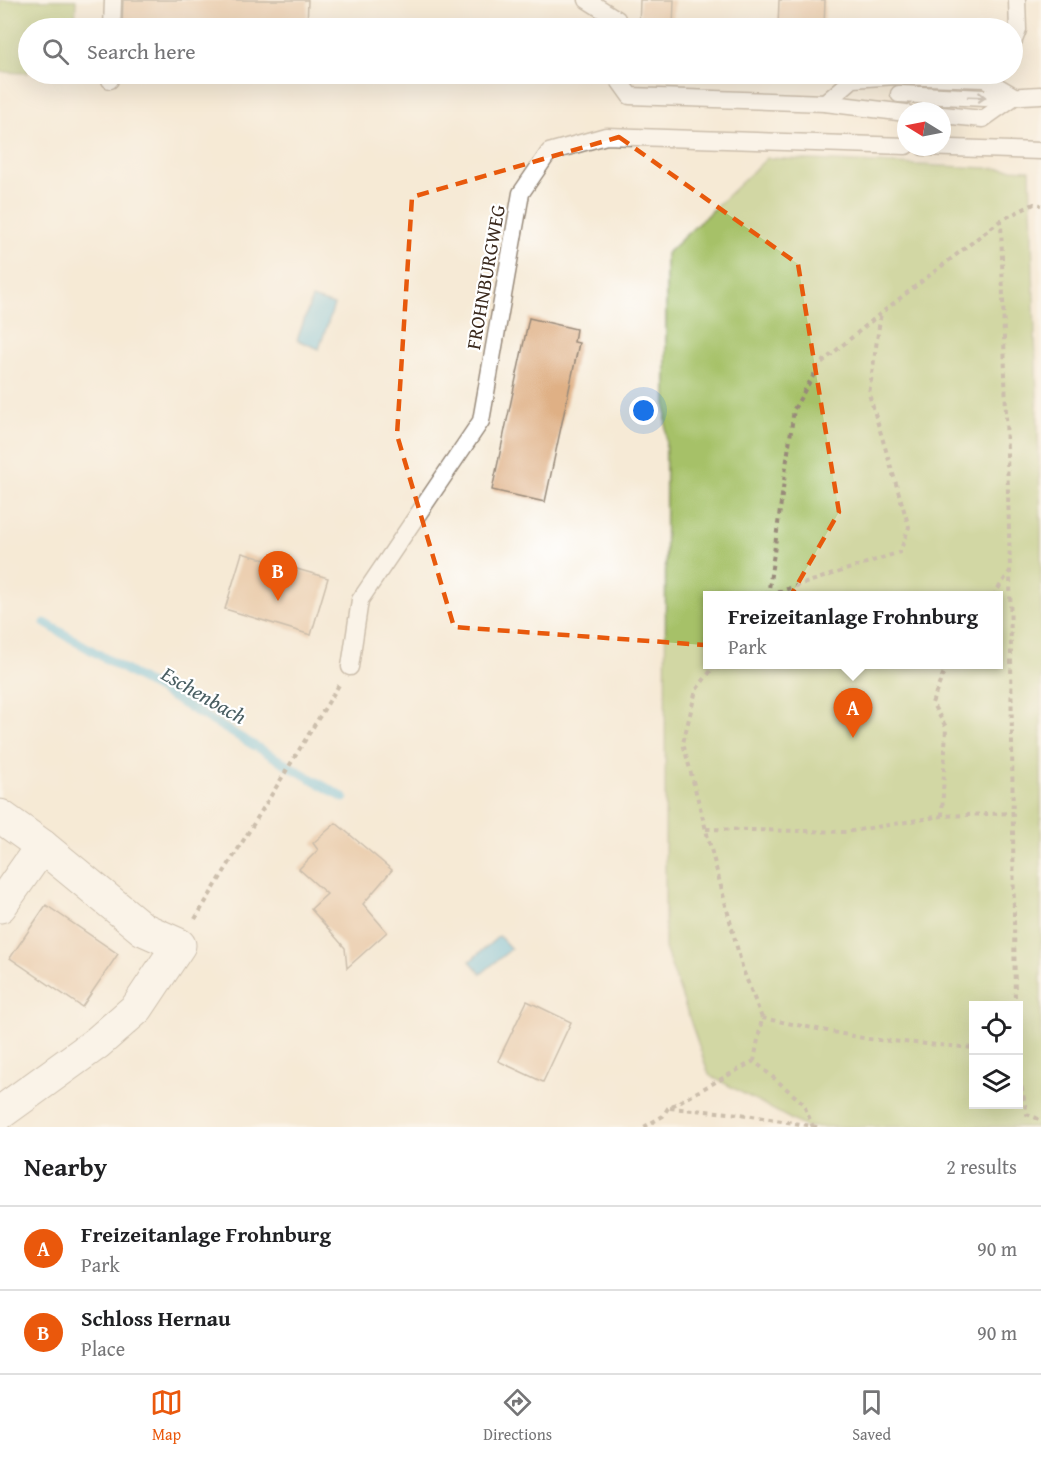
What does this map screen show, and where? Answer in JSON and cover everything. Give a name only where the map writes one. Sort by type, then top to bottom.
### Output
[{"type":"street","points":[[0,816],[42,846],[144,929],[179,945],[137,1008],[97,1043],[0,1113]]},
{"type":"street","points":[[0,906],[42,846]]},
{"type":"lane","points":[[112,18],[113,0]]},
{"type":"lane","points":[[587,0],[615,18]]},
{"type":"lane","points":[[1017,0],[1018,18]]},
{"type":"lane","points":[[621,84],[630,96],[825,103],[897,112]]},
{"type":"lane","points":[[825,103],[847,84]]},
{"type":"lane","points":[[994,84],[1014,96]]},
{"type":"lane","points":[[899,94],[985,98],[1041,95]]},
{"type":"lane","points":[[951,117],[984,119],[1014,96]]},
{"type":"lane","name":"FROHNBURGWEG","points":[[350,667],[360,600],[481,421],[521,193],[549,152],[606,136],[897,146]]},
{"type":"lane","points":[[951,148],[1041,151]]},
{"type":"path","points":[[770,591],[794,409],[820,364],[881,313],[1001,220],[1034,204],[1041,205]]},
{"type":"path","points":[[1001,220],[1010,570],[1015,1001]]},
{"type":"path","points":[[781,591],[900,552],[909,527],[869,394],[881,313]]},
{"type":"path","points":[[996,591],[1010,570]]},
{"type":"path","points":[[179,945],[350,667]]},
{"type":"path","points":[[712,669],[696,690],[683,743],[743,970],[762,1018],[754,1061]]},
{"type":"path","points":[[942,816],[946,727],[932,703],[945,669]]},
{"type":"path","points":[[706,829],[846,832],[942,816],[1013,813]]},
{"type":"path","points":[[762,1018],[868,1039],[969,1048]]},
{"type":"path","points":[[644,1127],[663,1116],[668,1108],[754,1061]]},
{"type":"path","points":[[754,1061],[803,1103],[815,1126]]},
{"type":"path","points":[[1023,1094],[1027,1114],[1041,1120]]},
{"type":"path","points":[[668,1108],[740,1114],[815,1126]]},
{"type":"highlighted area","points":[[619,137],[798,264],[839,512],[760,649],[454,627],[397,435],[412,197]]},
{"type":"green space","points":[[0,0],[76,0],[75,18],[18,18],[18,73],[0,72]]},
{"type":"green space","points":[[767,158],[1030,170],[1041,529],[1041,1127],[805,1127],[709,1075],[665,948],[666,254]]},
{"type":"water","points":[[312,298],[334,305],[319,349],[297,340]]},
{"type":"water","points":[[499,936],[511,949],[481,974],[470,961]]},
{"type":"building","points":[[123,0],[308,0],[307,18],[122,18]]},
{"type":"building","points":[[640,0],[674,0],[673,18],[639,18]]},
{"type":"building","points":[[779,0],[825,0],[824,18],[778,18]]},
{"type":"building","points":[[529,318],[576,329],[574,342],[579,343],[545,502],[492,490]]},
{"type":"building","points":[[242,553],[328,578],[311,635],[225,609]]},
{"type":"building","points":[[336,823],[392,870],[363,904],[387,932],[347,968],[345,948],[311,909],[327,894],[299,869],[318,850],[313,843]]},
{"type":"building","points":[[46,905],[118,954],[82,1007],[10,958]]},
{"type":"building","points":[[527,1001],[571,1022],[543,1082],[498,1061]]},
{"type":"waterway","name":"Eschenbach","points":[[45,623],[344,798]]},
{"type":"place","name":"Schloss Hernau","points":[[278,601]]},
{"type":"place","name":"Freizeitanlage Frohnburg","points":[[853,738]]}]
